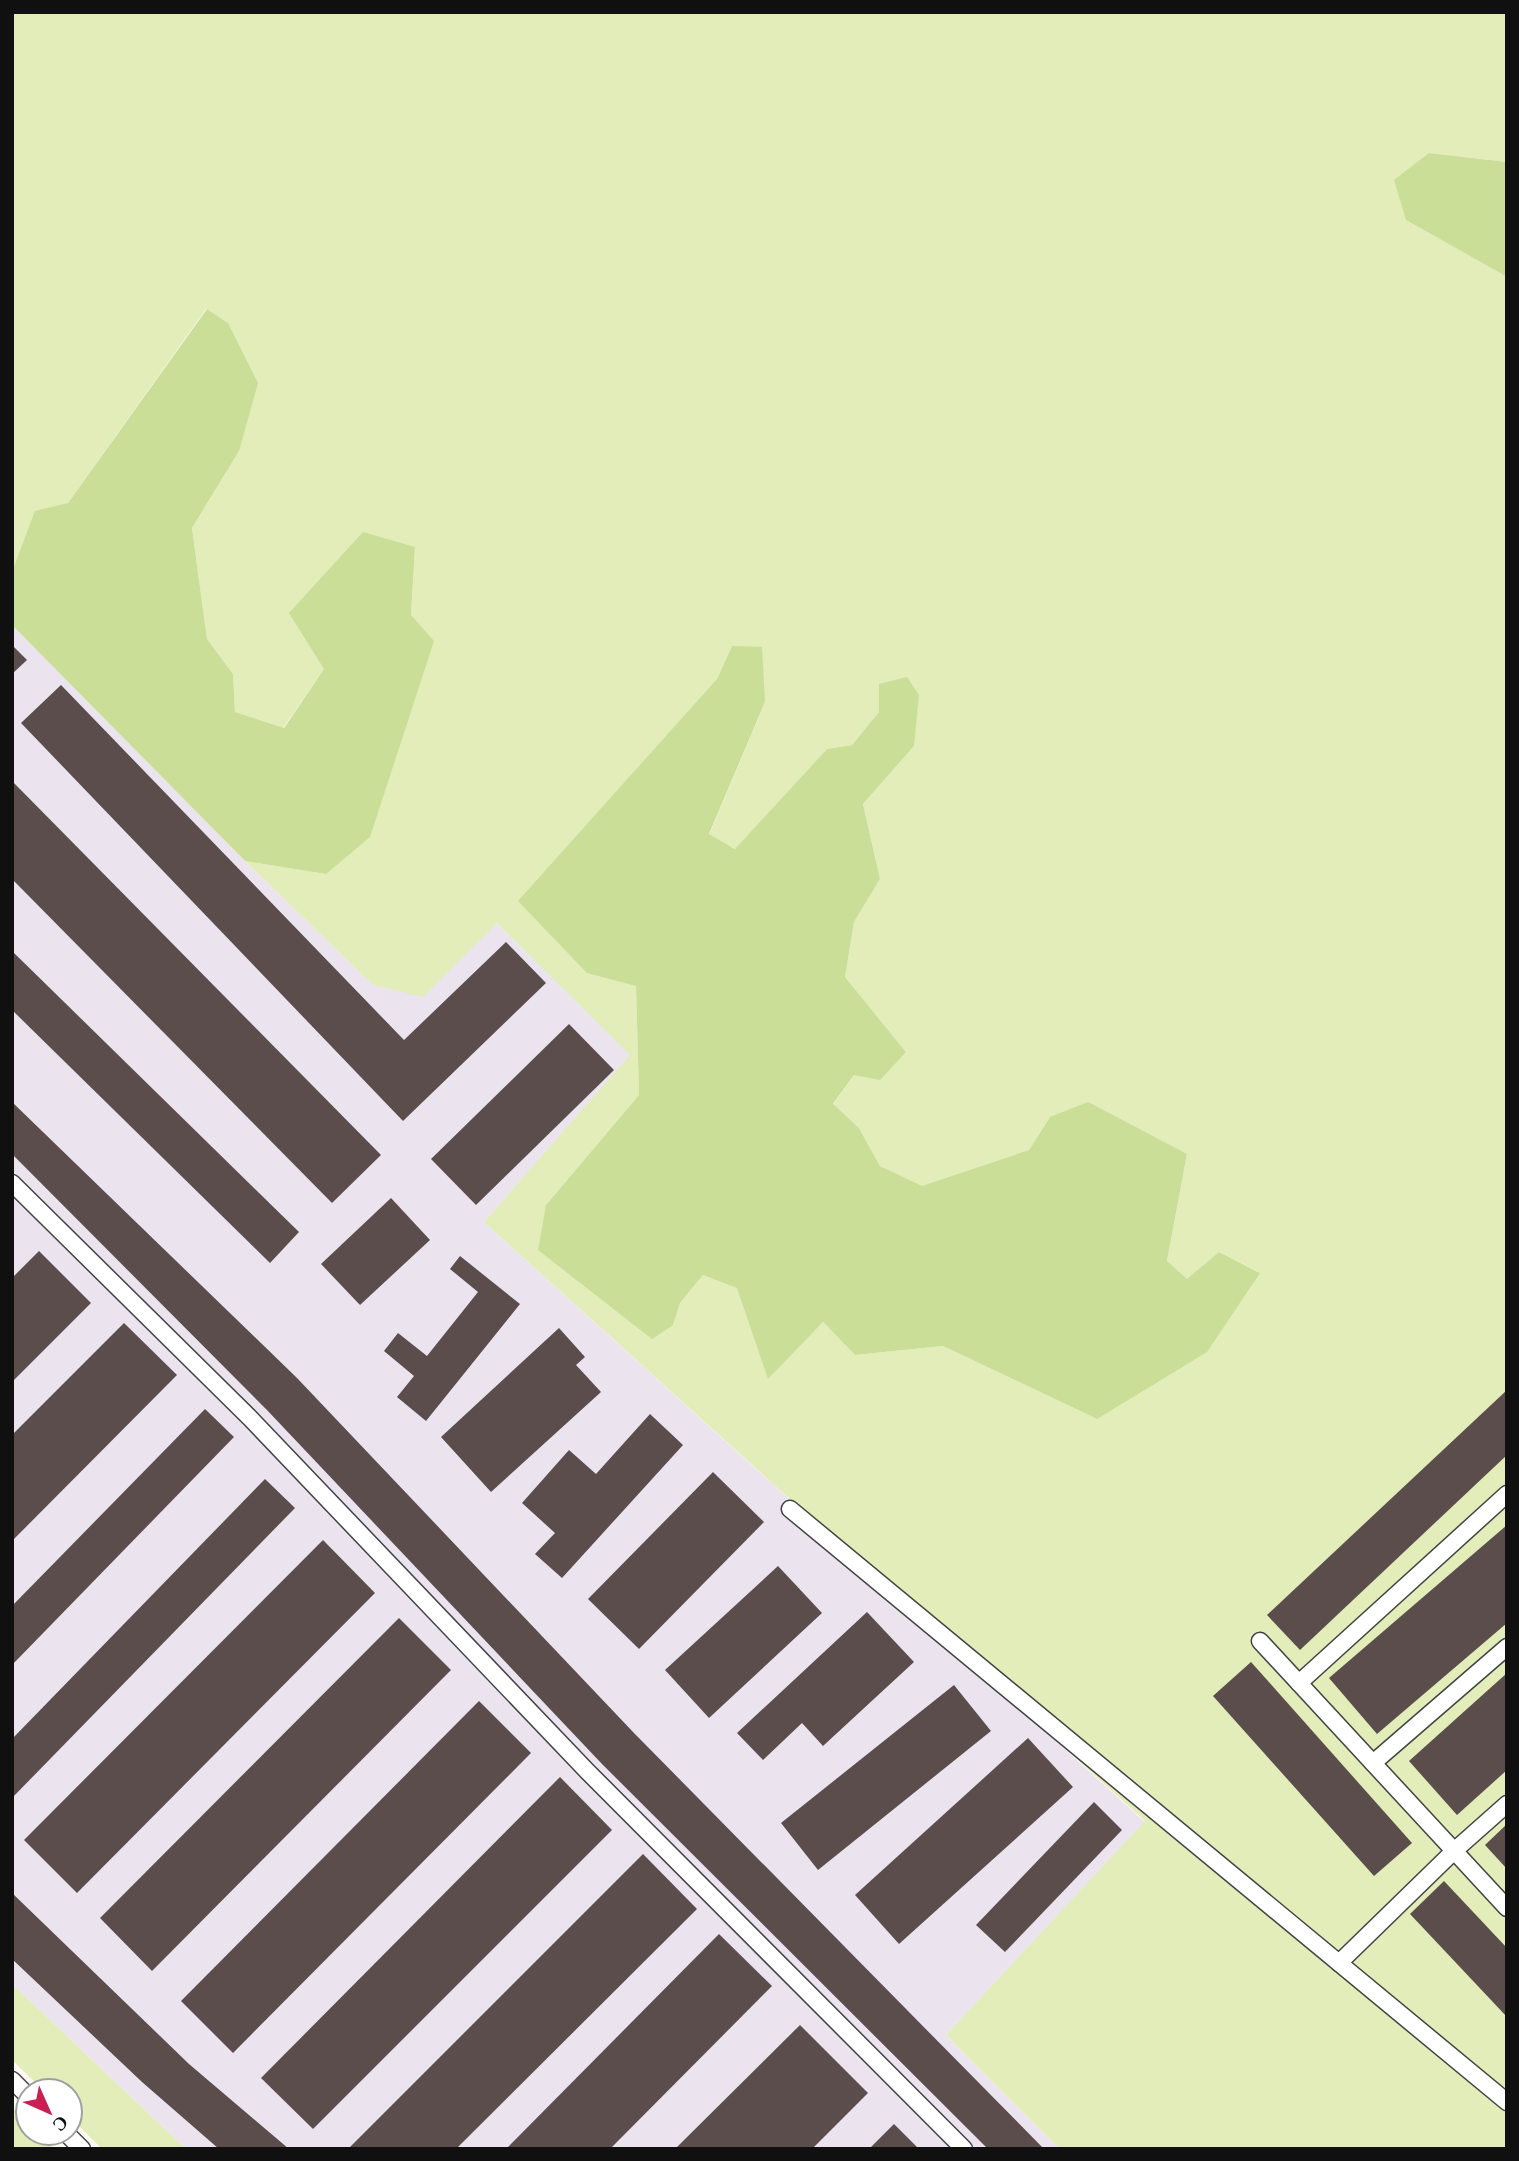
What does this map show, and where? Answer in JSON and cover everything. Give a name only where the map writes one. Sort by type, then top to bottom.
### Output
[{"type":"lane","points":[[12,1183],[250,1418],[587,1771],[964,2149]]},
{"type":"lane","points":[[1299,1683],[1507,1494]]},
{"type":"lane","points":[[790,1509],[1507,2102]]},
{"type":"lane","points":[[1260,1641],[1507,1908]]},
{"type":"lane","points":[[1373,1763],[1507,1647]]},
{"type":"lane","points":[[1339,1963],[1454,1851],[1507,1804]]},
{"type":"shaded area","points":[[12,625],[245,861],[373,985],[423,996],[496,922],[631,1055],[484,1222],[1145,1822],[946,2035],[1060,2149],[186,2149],[12,1984]]},
{"type":"green space","points":[[12,12],[1507,12],[1507,162],[1429,153],[1406,220],[1507,277],[1507,2149],[1060,2149],[946,2035],[1145,1821],[484,1222],[630,1055],[497,923],[423,997],[373,985],[245,861],[326,874],[411,615],[415,548],[283,728],[235,712],[233,674],[207,639],[192,528],[239,451],[228,323],[206,309],[68,503],[12,572]],"holes":[[[732,646],[765,702],[709,835],[736,849],[827,749],[852,745],[879,712],[914,746],[863,804],[880,879],[854,922],[845,977],[906,1052],[854,1075],[833,1105],[859,1128],[880,1166],[921,1187],[1029,1150],[1050,1117],[1187,1154],[1167,1261],[1187,1280],[1219,1252],[1259,1272],[1097,1419],[943,1346],[855,1355],[823,1322],[768,1378],[738,1288],[703,1275],[680,1303],[673,1325],[546,1205],[639,1095],[636,986],[717,679]]]},
{"type":"green space","points":[[1429,153],[1507,162],[1507,277],[1406,220],[1394,180]]},
{"type":"green space","points":[[207,309],[228,323],[258,383],[239,451],[192,528],[207,639],[233,674],[235,712],[284,728],[324,669],[289,613],[363,532],[415,547],[411,615],[434,641],[370,837],[326,874],[245,861],[12,625],[12,572],[35,511],[68,503]]},
{"type":"green space","points":[[732,646],[762,647],[765,702],[709,834],[735,849],[827,749],[852,745],[879,712],[879,684],[907,677],[919,695],[914,746],[863,804],[880,879],[854,922],[845,977],[906,1052],[880,1080],[854,1075],[833,1104],[859,1128],[880,1166],[922,1186],[1029,1150],[1050,1117],[1088,1102],[1187,1154],[1167,1261],[1187,1279],[1219,1252],[1260,1273],[1207,1352],[1097,1419],[943,1346],[855,1355],[823,1322],[768,1379],[737,1288],[703,1275],[680,1303],[673,1325],[652,1339],[538,1250],[546,1205],[639,1095],[636,986],[587,973],[518,901],[717,679]]},
{"type":"green space","points":[[12,1984],[186,2149],[102,2149],[84,2131],[84,2077],[30,2077],[12,2060]]},
{"type":"green space","points":[[12,2107],[14,2147],[54,2149],[12,2149]]},
{"type":"building","points":[[12,645],[27,660],[12,674]]},
{"type":"building","points":[[61,685],[404,1040],[506,942],[546,983],[403,1121],[21,723]]},
{"type":"building","points":[[12,781],[381,1155],[332,1203],[12,879]]},
{"type":"building","points":[[12,951],[299,1232],[270,1263],[12,1010]]},
{"type":"building","points":[[569,1024],[614,1070],[476,1205],[431,1159]]},
{"type":"building","points":[[12,1102],[297,1378],[634,1733],[1044,2149],[988,2149],[602,1764],[266,1409],[12,1154]]},
{"type":"building","points":[[391,1198],[430,1240],[360,1305],[321,1264]]},
{"type":"building","points":[[39,1251],[91,1303],[12,1382],[12,1278]]},
{"type":"building","points":[[460,1256],[520,1304],[426,1421],[397,1397],[414,1376],[384,1351],[398,1333],[427,1356],[478,1292],[450,1269]]},
{"type":"building","points":[[124,1323],[177,1375],[12,1541],[12,1435]]},
{"type":"building","points":[[559,1328],[585,1357],[576,1365],[601,1392],[491,1492],[441,1437]]},
{"type":"building","points":[[1507,1390],[1507,1455],[1300,1650],[1267,1615]]},
{"type":"building","points":[[205,1409],[234,1437],[12,1665],[12,1606]]},
{"type":"building","points":[[650,1414],[683,1445],[562,1578],[535,1554],[555,1533],[522,1503],[569,1450],[596,1474]]},
{"type":"building","points":[[713,1472],[764,1522],[639,1649],[588,1599]]},
{"type":"building","points":[[265,1479],[295,1508],[12,1798],[12,1739]]},
{"type":"building","points":[[1507,1525],[1507,1623],[1377,1734],[1329,1678]]},
{"type":"building","points":[[323,1540],[375,1593],[77,1893],[24,1840]]},
{"type":"building","points":[[778,1566],[822,1613],[709,1718],[665,1670]]},
{"type":"building","points":[[867,1612],[914,1662],[823,1746],[802,1723],[763,1760],[737,1733]]},
{"type":"building","points":[[399,1618],[451,1670],[152,1971],[100,1918]]},
{"type":"building","points":[[1251,1662],[1412,1843],[1374,1876],[1213,1696]]},
{"type":"building","points":[[1507,1673],[1507,1770],[1457,1815],[1409,1761]]},
{"type":"building","points":[[954,1685],[991,1731],[818,1870],[781,1823]]},
{"type":"building","points":[[479,1701],[531,1753],[233,2053],[181,2001]]},
{"type":"building","points":[[1028,1738],[1073,1787],[899,1944],[855,1895]]},
{"type":"building","points":[[560,1777],[612,1830],[313,2129],[261,2078]]},
{"type":"building","points":[[1094,1802],[1122,1830],[1005,1952],[976,1925]]},
{"type":"building","points":[[1507,1824],[1507,1869],[1485,1845]]},
{"type":"building","points":[[643,1854],[697,1909],[456,2149],[348,2149]]},
{"type":"building","points":[[1444,1881],[1507,1948],[1507,2017],[1410,1914]]},
{"type":"building","points":[[12,1893],[189,2064],[289,2149],[219,2149],[142,2082],[12,1959]]},
{"type":"building","points":[[719,1934],[772,1986],[610,2149],[506,2149]]},
{"type":"building","points":[[800,2025],[868,2093],[812,2149],[675,2149]]},
{"type":"building","points":[[894,2124],[919,2149],[869,2149]]}]
